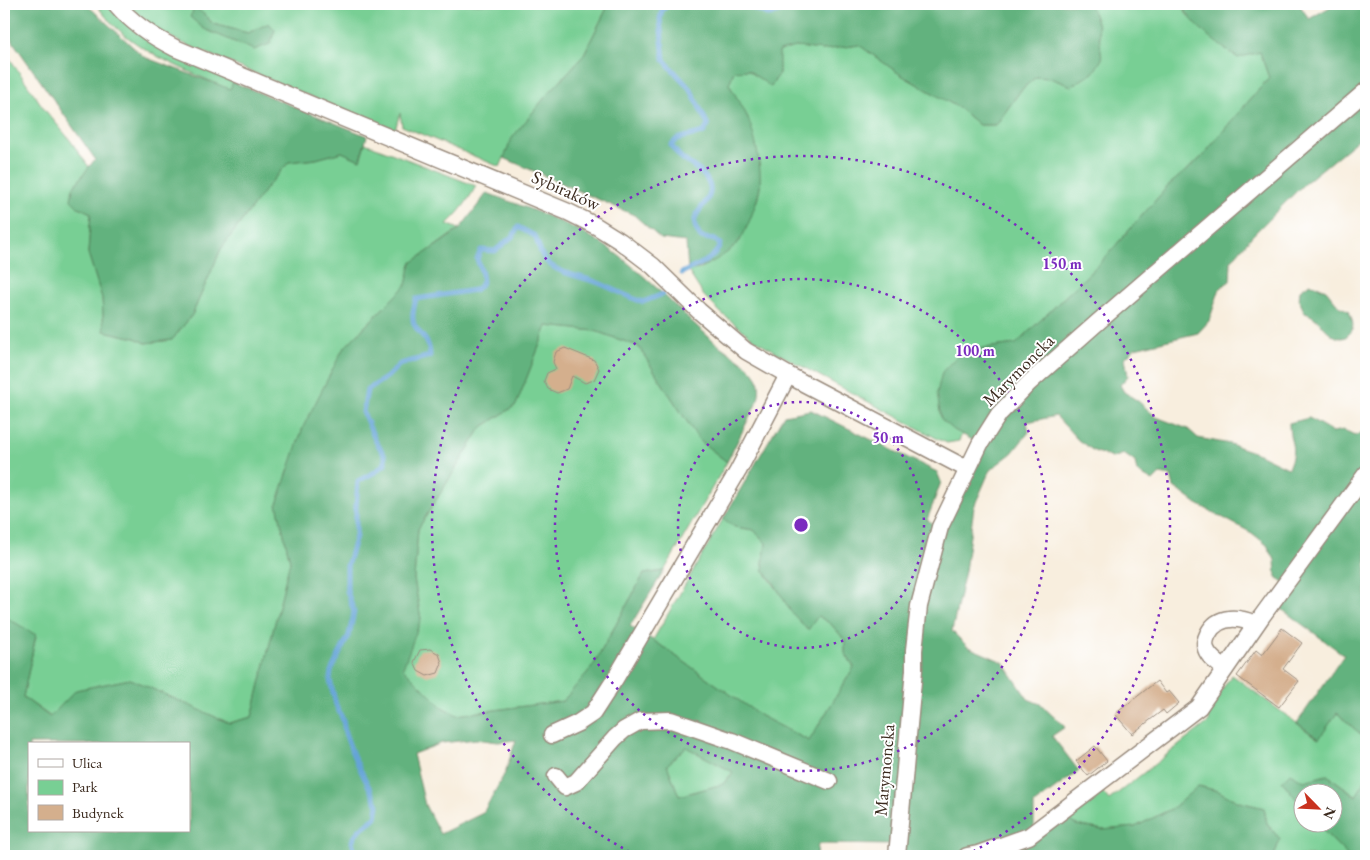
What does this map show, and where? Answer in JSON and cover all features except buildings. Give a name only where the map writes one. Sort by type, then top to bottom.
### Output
[{"type":"street","name":"Sybiraków","points":[[116,4],[137,25],[155,38],[190,55],[560,208],[596,226],[620,241],[653,266],[699,311],[740,346],[788,375],[967,469]]},
{"type":"street","name":"Marymoncka","points":[[897,856],[919,606],[940,527],[980,444],[999,414],[1022,390],[1366,91]]},
{"type":"street","points":[[552,735],[578,723],[593,713],[738,471],[788,375]]},
{"type":"street","points":[[967,856],[1029,836],[1199,706],[1256,624],[1366,474]]},
{"type":"street","points":[[1225,669],[1206,650],[1206,638],[1211,628],[1221,620],[1228,618],[1243,619],[1256,624]]},
{"type":"street","points":[[556,776],[565,787],[576,782],[597,757],[624,730],[640,721],[671,720],[732,741],[829,781]]},
{"type":"green space","points":[[4,4],[86,4],[144,57],[230,89],[233,82],[367,136],[360,160],[342,152],[316,159],[289,162],[267,187],[221,249],[192,315],[172,340],[146,343],[135,338],[104,331],[102,298],[88,253],[91,213],[78,207],[71,200],[73,188],[95,159],[4,29]]},
{"type":"green space","points":[[96,4],[106,4],[134,31],[149,41],[197,67],[233,82],[230,90],[156,56],[123,34]]},
{"type":"green space","points":[[126,4],[609,4],[583,56],[546,96],[513,138],[500,167],[402,126],[400,113],[395,130],[393,131],[180,42],[159,31]],"holes":[[[206,16],[213,24],[248,33],[258,28],[240,45],[190,17]]]},
{"type":"green space","points":[[609,4],[1090,4],[1098,26],[1102,59],[1093,73],[1071,86],[1050,78],[1036,77],[1021,90],[996,125],[979,125],[959,108],[901,75],[859,45],[823,50],[796,47],[779,51],[779,73],[771,87],[748,70],[734,71],[729,84],[748,118],[753,134],[760,170],[759,191],[746,229],[736,245],[716,260],[688,271],[686,242],[661,239],[634,215],[504,158],[512,138],[546,96],[583,56]]},
{"type":"green space","points":[[1090,4],[1181,4],[1187,15],[1260,52],[1269,78],[1202,157],[1169,185],[1101,262],[1016,344],[977,349],[959,354],[954,430],[962,434],[959,441],[947,443],[938,439],[777,353],[751,337],[720,312],[704,296],[688,271],[700,269],[740,241],[758,198],[760,185],[758,156],[748,118],[729,84],[734,71],[748,70],[771,87],[779,73],[778,51],[796,47],[823,50],[859,45],[901,75],[959,108],[979,125],[996,125],[1021,90],[1036,77],[1050,78],[1071,86],[1098,26]]},
{"type":"green space","points":[[1181,4],[1299,4],[1309,19],[1335,4],[1366,4],[1366,133],[1305,183],[1251,237],[1231,261],[1230,281],[1220,288],[1209,321],[1198,333],[1135,348],[1125,358],[1128,376],[1120,385],[1124,392],[1138,401],[1156,417],[1188,429],[1198,438],[1230,444],[1259,454],[1288,468],[1293,450],[1289,423],[1309,418],[1333,432],[1343,430],[1356,435],[1366,431],[1366,739],[1337,713],[1319,739],[1297,723],[1344,655],[1280,608],[1270,621],[1262,616],[1286,584],[1276,577],[1275,560],[1267,545],[1252,533],[1197,504],[1174,487],[1171,476],[1160,474],[1153,481],[1137,472],[1135,462],[1124,454],[1112,458],[1094,451],[1078,440],[1056,416],[1027,422],[1029,432],[1012,453],[990,470],[974,507],[965,571],[952,631],[968,647],[1003,662],[1028,699],[1040,704],[1065,727],[1052,736],[1079,771],[1034,804],[1034,831],[1061,811],[1076,825],[1103,830],[1135,827],[1173,808],[1198,786],[1218,791],[1239,802],[1264,808],[1267,824],[1280,839],[1274,856],[897,856],[897,845],[818,844],[817,856],[4,856],[4,616],[36,635],[23,697],[50,717],[76,690],[130,679],[229,723],[252,717],[290,561],[277,504],[303,427],[343,349],[406,285],[411,263],[459,230],[487,193],[570,226],[601,243],[619,256],[636,269],[716,343],[754,372],[758,380],[759,397],[727,462],[699,440],[638,346],[595,331],[547,326],[516,405],[481,428],[418,529],[414,579],[421,619],[403,668],[442,707],[457,715],[563,701],[593,666],[644,574],[664,571],[630,626],[761,716],[809,741],[854,667],[845,653],[845,640],[831,624],[818,616],[808,630],[791,612],[774,583],[764,571],[763,563],[766,543],[754,530],[735,527],[723,519],[784,415],[811,410],[937,472],[941,482],[927,520],[940,527],[980,444],[954,430],[941,419],[937,393],[942,372],[959,354],[977,349],[1016,344],[1101,262],[1169,185],[1202,157],[1269,78],[1260,52],[1238,58],[1206,34],[1192,20]],"holes":[[[476,739],[498,742],[516,740],[505,773],[483,813],[440,834],[425,805],[413,754],[442,743]],[[686,747],[733,772],[723,784],[679,796],[667,765]]]},
{"type":"green space","points":[[195,7],[213,24],[248,33],[269,23],[275,30],[270,44],[254,50],[204,29],[190,17]]},
{"type":"green space","points":[[4,50],[45,110],[89,167],[73,188],[78,207],[91,213],[88,253],[102,298],[104,331],[135,338],[146,343],[172,340],[192,315],[221,249],[267,187],[289,162],[316,159],[342,152],[360,160],[365,143],[476,186],[463,207],[447,224],[459,229],[412,263],[406,285],[343,349],[277,504],[290,561],[252,717],[229,723],[130,679],[76,690],[51,717],[23,697],[36,636],[4,616]]},
{"type":"green space","points":[[1310,283],[1326,290],[1339,306],[1349,311],[1353,328],[1345,337],[1340,338],[1330,333],[1316,319],[1305,313],[1299,300],[1300,290]]},
{"type":"green space","points":[[547,326],[595,331],[638,346],[699,440],[727,462],[664,571],[644,574],[593,666],[563,701],[457,715],[442,707],[402,668],[421,619],[414,579],[418,529],[481,428],[516,405]]},
{"type":"green space","points":[[723,519],[735,527],[754,530],[766,543],[763,563],[764,571],[807,630],[818,616],[831,624],[845,640],[845,653],[854,667],[809,741],[761,716],[653,640]]},
{"type":"green space","points":[[1232,675],[1318,739],[1337,713],[1366,739],[1366,779],[1357,796],[1342,786],[1342,782],[1337,782],[1327,775],[1304,781],[1282,781],[1292,794],[1292,832],[1325,832],[1348,856],[1274,856],[1280,839],[1267,824],[1264,808],[1239,802],[1218,791],[1199,786],[1173,808],[1135,827],[1103,830],[1076,825],[1061,811],[1096,784],[1109,800],[1210,721],[1205,714]]},
{"type":"green space","points":[[686,747],[733,772],[723,784],[679,796],[667,765]]},
{"type":"green space","points":[[1290,773],[1304,781],[1327,775],[1337,782],[1292,782],[1292,794],[1282,781]]},
{"type":"green space","points":[[1366,779],[1366,856],[1348,856],[1325,832],[1342,832],[1342,786],[1356,796]]},
{"type":"waterway","points":[[670,4],[662,10],[660,19],[664,60],[691,90],[708,125],[704,132],[677,139],[671,145],[684,160],[700,171],[709,184],[709,195],[707,201],[696,215],[695,226],[700,237],[715,240],[720,244],[718,250],[709,259],[682,273]]},
{"type":"waterway","points":[[742,4],[770,15],[796,4]]},
{"type":"waterway","points":[[376,856],[371,852],[358,852],[354,849],[352,841],[359,830],[376,817],[378,805],[353,755],[345,733],[343,720],[336,705],[330,680],[331,671],[349,635],[354,612],[347,591],[347,566],[356,536],[358,481],[385,464],[385,456],[375,440],[363,412],[367,390],[387,377],[400,364],[430,356],[427,341],[416,328],[413,321],[416,299],[475,290],[479,287],[482,280],[482,272],[477,259],[481,250],[495,251],[514,235],[518,227],[535,236],[544,258],[549,264],[560,271],[596,282],[643,302],[663,294]]}]
